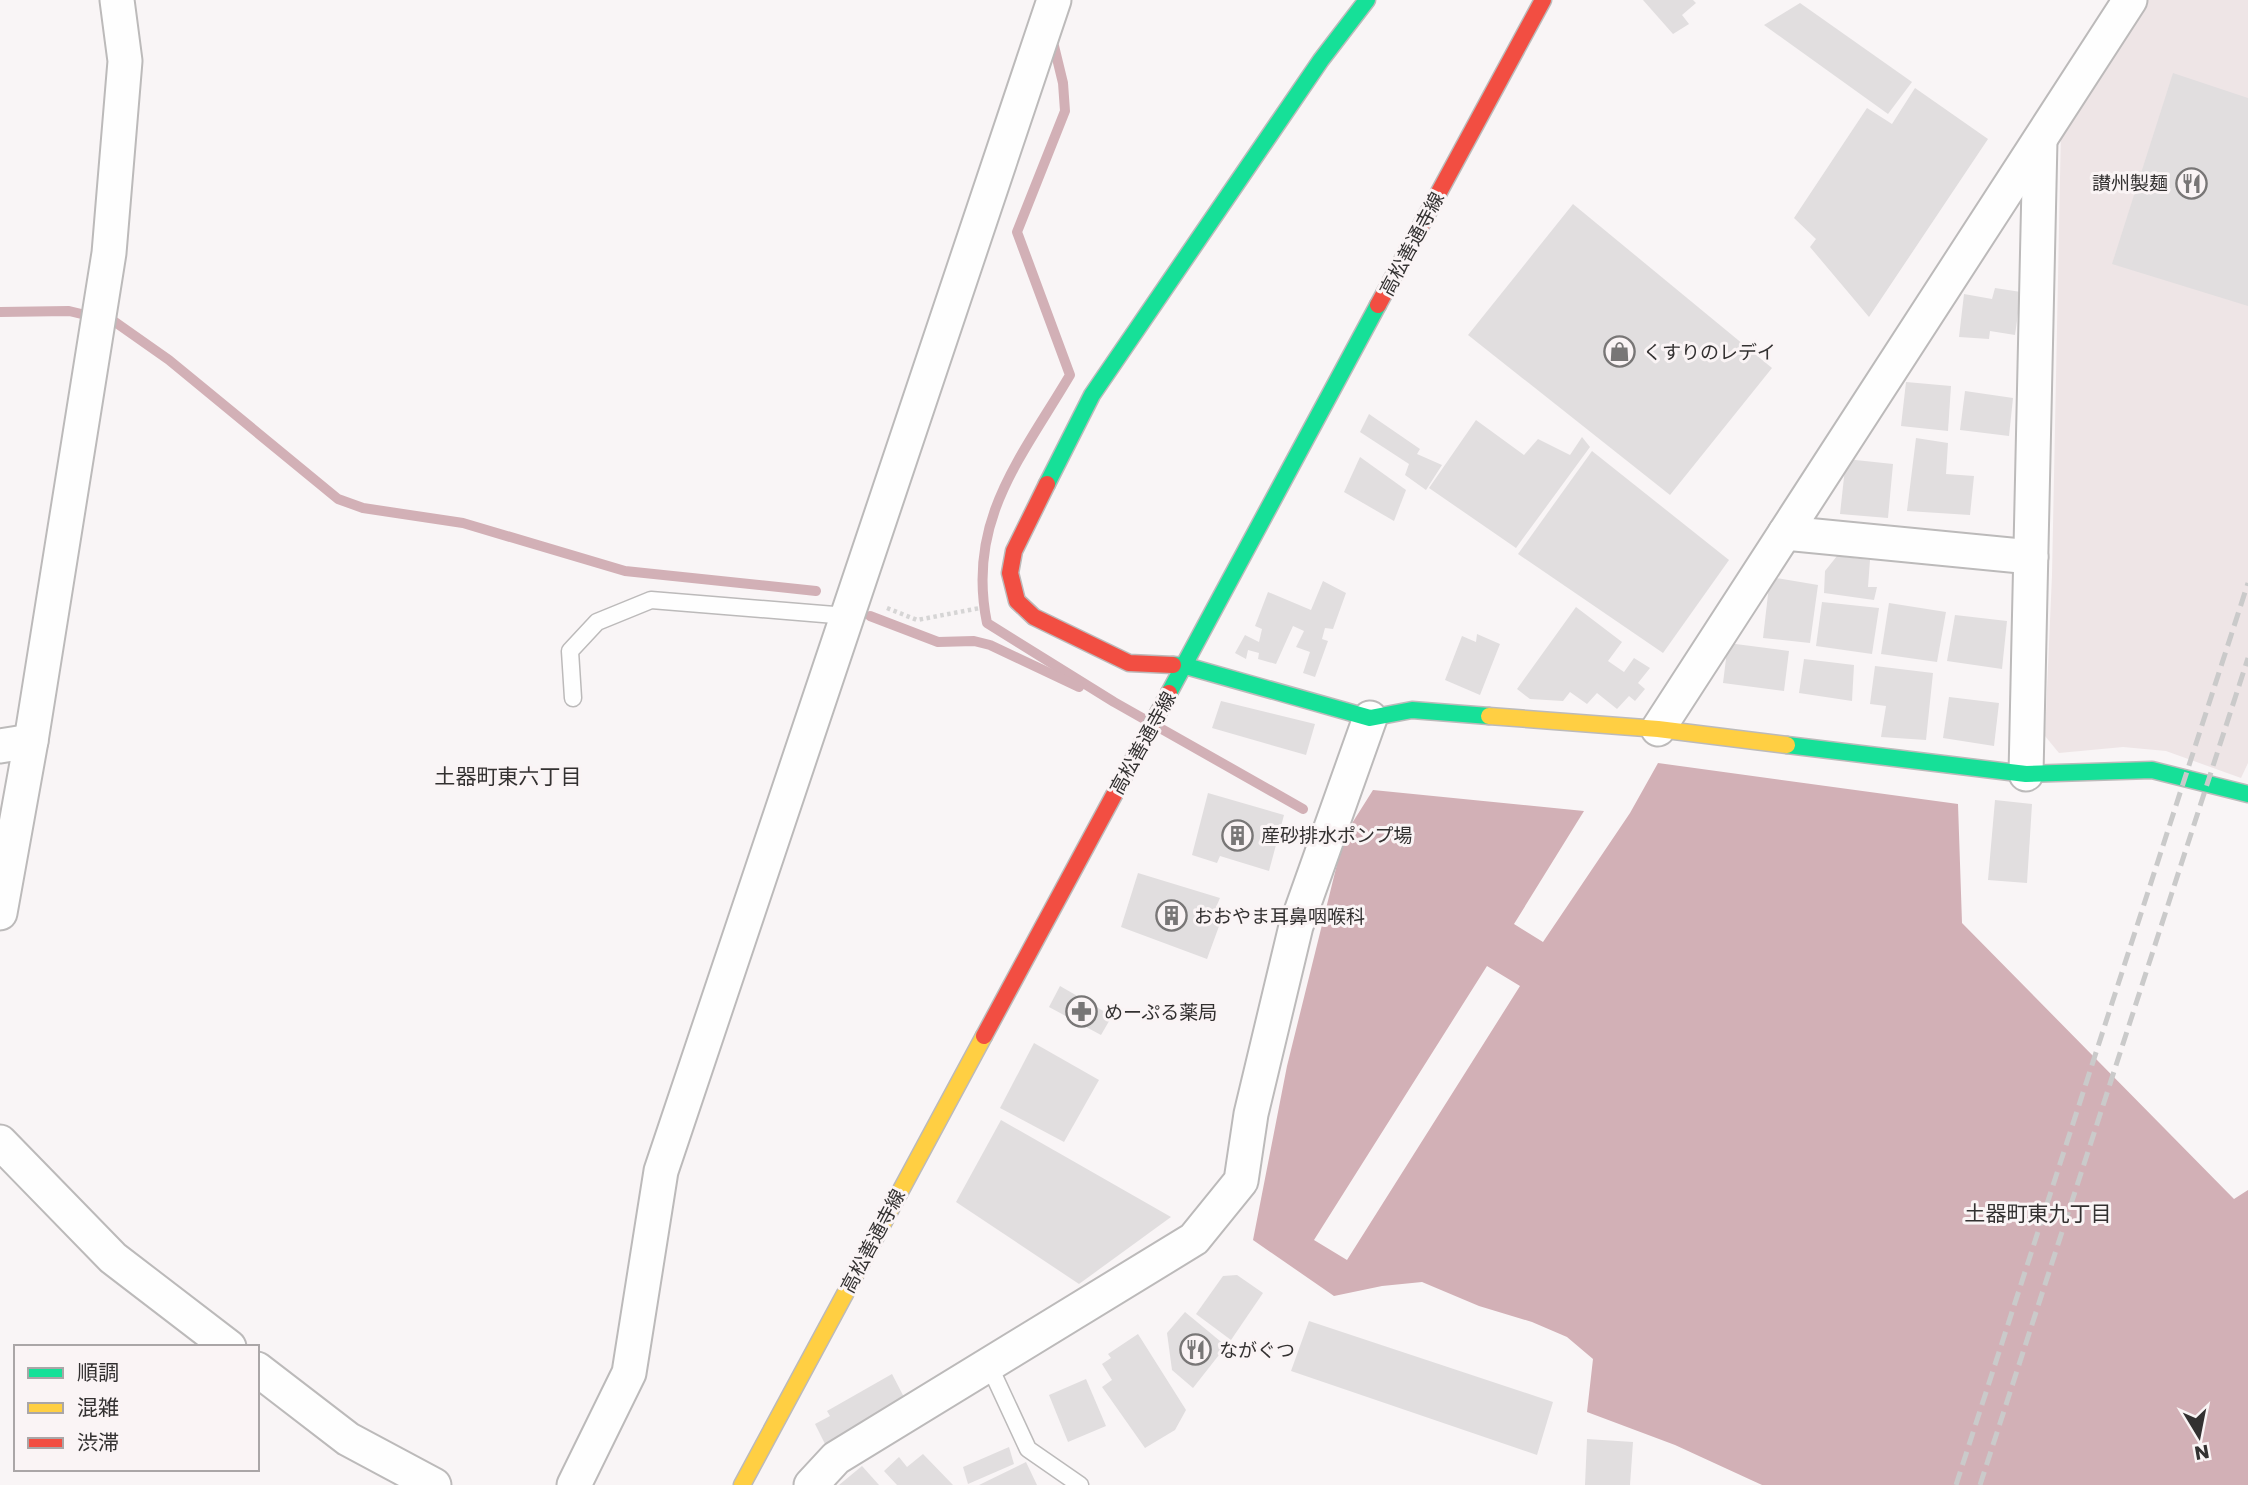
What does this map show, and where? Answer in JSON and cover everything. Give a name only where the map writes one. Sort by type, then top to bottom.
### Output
[{"type":"street","points":[[0,913],[16,743],[99,318],[109,253],[125,61],[117,0]]},
{"type":"street","points":[[574,1485],[629,1373],[661,1171],[1054,0]]},
{"type":"street","points":[[1367,0],[1321,60],[1092,395],[1014,551],[1010,573],[1017,601],[1034,617],[1129,663],[1370,718],[1412,710],[1658,729],[2026,774],[2152,770],[2248,794]]},
{"type":"street","name":"高松善通寺線","points":[[742,1485],[1089,837],[1182,673],[1543,0]]},
{"type":"street","points":[[1658,729],[2130,0]]},
{"type":"street","points":[[2026,774],[2040,139]]},
{"type":"street","points":[[1785,533],[2031,557]]},
{"type":"street","points":[[811,1485],[836,1458],[1194,1239],[1241,1181],[1251,1114],[1296,926],[1370,718]]},
{"type":"street","points":[[0,1142],[113,1258],[226,1345]]},
{"type":"street","points":[[259,1371],[348,1438],[434,1485]]},
{"type":"lane","points":[[573,698],[570,651],[597,622],[651,600],[851,606]]},
{"type":"lane","points":[[989,1365],[1028,1449],[1080,1485]]},
{"type":"path","points":[[851,606],[918,620],[967,610]]},
{"type":"shaded area","points":[[2144,0],[2248,0],[2248,763],[2241,778],[2166,751],[2123,747],[2059,753],[2045,736],[2052,575],[2061,129]]},
{"type":"shaded area","points":[[1658,763],[1958,804],[1962,923],[2234,1199],[2248,1190],[2248,1485],[1762,1485],[1675,1445],[1587,1412],[1593,1359],[1567,1337],[1532,1322],[1479,1306],[1422,1282],[1382,1286],[1334,1296],[1253,1240],[1287,1066],[1344,836],[1373,790],[1584,811],[1514,924],[1543,942],[1630,813]],"holes":[[[1487,966],[1520,986],[1347,1260],[1314,1240]]]},
{"type":"building","points":[[1643,0],[1693,0],[1696,3],[1682,15],[1689,24],[1673,34]]},
{"type":"building","points":[[1800,3],[1912,82],[1888,114],[1764,25]]},
{"type":"building","points":[[2173,73],[2248,98],[2248,306],[2112,264]]},
{"type":"building","points":[[1915,88],[1988,139],[1869,317],[1810,247],[1816,239],[1794,218],[1867,108],[1892,124]]},
{"type":"building","name":"くすりのレデイ","points":[[1573,204],[1772,368],[1670,495],[1468,335]]},
{"type":"building","points":[[1995,288],[2021,292],[2015,335],[1990,331],[1989,339],[1959,337],[1964,294],[1992,299]]},
{"type":"building","points":[[1906,382],[1951,386],[1948,431],[1901,426]]},
{"type":"building","points":[[1965,391],[2013,398],[2009,436],[1960,430]]},
{"type":"building","points":[[1369,414],[1420,449],[1417,454],[1442,465],[1426,490],[1405,475],[1409,464],[1360,432]]},
{"type":"building","points":[[1476,420],[1524,455],[1538,439],[1570,455],[1582,437],[1590,447],[1516,548],[1429,488]]},
{"type":"building","points":[[1916,438],[1948,443],[1946,474],[1974,476],[1970,515],[1907,511]]},
{"type":"building","points":[[1592,451],[1729,560],[1663,653],[1518,554]]},
{"type":"building","points":[[1360,457],[1406,490],[1394,521],[1344,492]]},
{"type":"building","points":[[1846,459],[1893,464],[1888,518],[1840,514]]},
{"type":"building","points":[[1837,556],[1870,560],[1868,587],[1877,587],[1874,600],[1824,593],[1825,571]]},
{"type":"building","points":[[1770,577],[1818,585],[1810,643],[1763,638]]},
{"type":"building","points":[[1323,581],[1346,593],[1333,629],[1325,628],[1322,639],[1328,641],[1315,677],[1303,673],[1310,652],[1296,647],[1304,631],[1293,626],[1276,664],[1258,659],[1259,653],[1248,650],[1246,659],[1235,653],[1245,635],[1259,642],[1262,629],[1255,626],[1268,592],[1311,610]]},
{"type":"building","points":[[1822,602],[1879,608],[1872,654],[1816,646]]},
{"type":"building","points":[[1889,603],[1946,612],[1937,662],[1881,654]]},
{"type":"building","points":[[1576,607],[1622,642],[1608,661],[1624,672],[1634,658],[1650,668],[1638,683],[1645,689],[1635,701],[1629,696],[1617,709],[1597,693],[1587,704],[1570,692],[1563,701],[1530,699],[1517,689]]},
{"type":"building","points":[[1955,615],[2007,621],[2002,669],[1947,661]]},
{"type":"building","points":[[1477,634],[1500,644],[1480,695],[1445,680],[1462,636],[1476,642]]},
{"type":"building","points":[[1728,643],[1789,651],[1784,691],[1723,683]]},
{"type":"building","points":[[1804,659],[1854,665],[1852,701],[1799,693]]},
{"type":"building","points":[[1875,666],[1933,673],[1926,740],[1881,737],[1886,706],[1870,704]]},
{"type":"building","points":[[1949,697],[1999,703],[1994,746],[1943,738]]},
{"type":"building","points":[[1221,701],[1315,724],[1306,755],[1212,728]]},
{"type":"building","name":"産砂排水ポンプ場","points":[[1208,793],[1284,815],[1269,871],[1220,856],[1217,863],[1192,855]]},
{"type":"building","points":[[1995,800],[2032,804],[2027,883],[1988,880]]},
{"type":"building","name":"おおやま耳鼻咽喉科","points":[[1138,873],[1220,898],[1213,914],[1222,918],[1207,959],[1121,927]]},
{"type":"building","points":[[1060,986],[1112,1016],[1101,1035],[1049,1007]]},
{"type":"building","points":[[1034,1043],[1099,1080],[1064,1142],[1000,1108]]},
{"type":"building","points":[[1001,1120],[1171,1217],[1079,1284],[956,1202]]},
{"type":"building","points":[[1237,1275],[1263,1293],[1231,1340],[1196,1314],[1223,1276]]},
{"type":"building","points":[[1185,1312],[1226,1346],[1193,1388],[1172,1370],[1167,1333]]},
{"type":"building","points":[[1309,1321],[1553,1402],[1537,1455],[1291,1371]]},
{"type":"building","points":[[1138,1334],[1186,1410],[1175,1430],[1145,1448],[1102,1387],[1112,1380],[1102,1364],[1111,1358],[1108,1354]]},
{"type":"building","points":[[892,1374],[906,1401],[826,1446],[815,1424],[830,1416],[827,1411]]},
{"type":"building","points":[[1086,1379],[1106,1426],[1068,1442],[1049,1395]]},
{"type":"building","points":[[1587,1439],[1633,1442],[1630,1485],[1585,1485]]},
{"type":"building","points":[[1009,1447],[1014,1464],[968,1484],[963,1467]]},
{"type":"building","points":[[923,1454],[953,1485],[897,1485],[884,1471],[899,1457],[907,1467]]},
{"type":"building","points":[[1026,1462],[1037,1485],[979,1485]]},
{"type":"building","points":[[862,1466],[879,1485],[839,1485]]},
{"type":"waterway","points":[[1054,46],[1063,83],[1065,111],[1017,232],[1070,375],[1017,463],[991,522],[984,553],[983,586],[987,623],[1114,702],[1303,809]]},
{"type":"waterway","points":[[0,312],[69,311],[115,322],[169,360],[338,499],[363,508],[463,523],[625,571],[816,591]]},
{"type":"waterway","points":[[870,616],[938,642],[974,641],[990,645],[1079,687]]},
{"type":"railway","points":[[1956,1485],[2248,583]]},
{"type":"railway","points":[[1980,1485],[2248,658]]},
{"type":"traffic: fast","points":[[1047,484],[1092,395],[1321,60],[1367,0]]},
{"type":"traffic: fast","points":[[1169,693],[1378,305]]},
{"type":"traffic: fast","points":[[1173,665],[1186,666],[1370,718],[1412,710],[1489,716]]},
{"type":"traffic: fast","points":[[1787,745],[2026,774],[2152,770],[2248,794]]},
{"type":"traffic: slow","points":[[1489,716],[1658,729],[1787,745]]},
{"type":"traffic: slow","points":[[742,1485],[984,1036]]},
{"type":"traffic: jam","points":[[1378,305],[1543,0]]},
{"type":"traffic: jam","points":[[1047,484],[1014,551],[1010,573],[1017,601],[1034,617],[1129,663],[1173,665]]},
{"type":"traffic: jam","points":[[984,1036],[1169,693]]},
{"type":"place","name":"讃州製麺","points":[[2191,183]]},
{"type":"place","name":"くすりのレデイ","points":[[1620,352]]},
{"type":"place","name":"産砂排水ポンプ場","points":[[1238,835]]},
{"type":"place","name":"おおやま耳鼻咽喉科","points":[[1171,916]]},
{"type":"place","name":"めーぷる薬局","points":[[1081,1012]]},
{"type":"place","name":"ながぐつ","points":[[1196,1350]]},
{"type":"district","name":"土器町東六丁目","points":[[508,776]]},
{"type":"district","name":"土器町東九丁目","points":[[2038,1213]]}]
